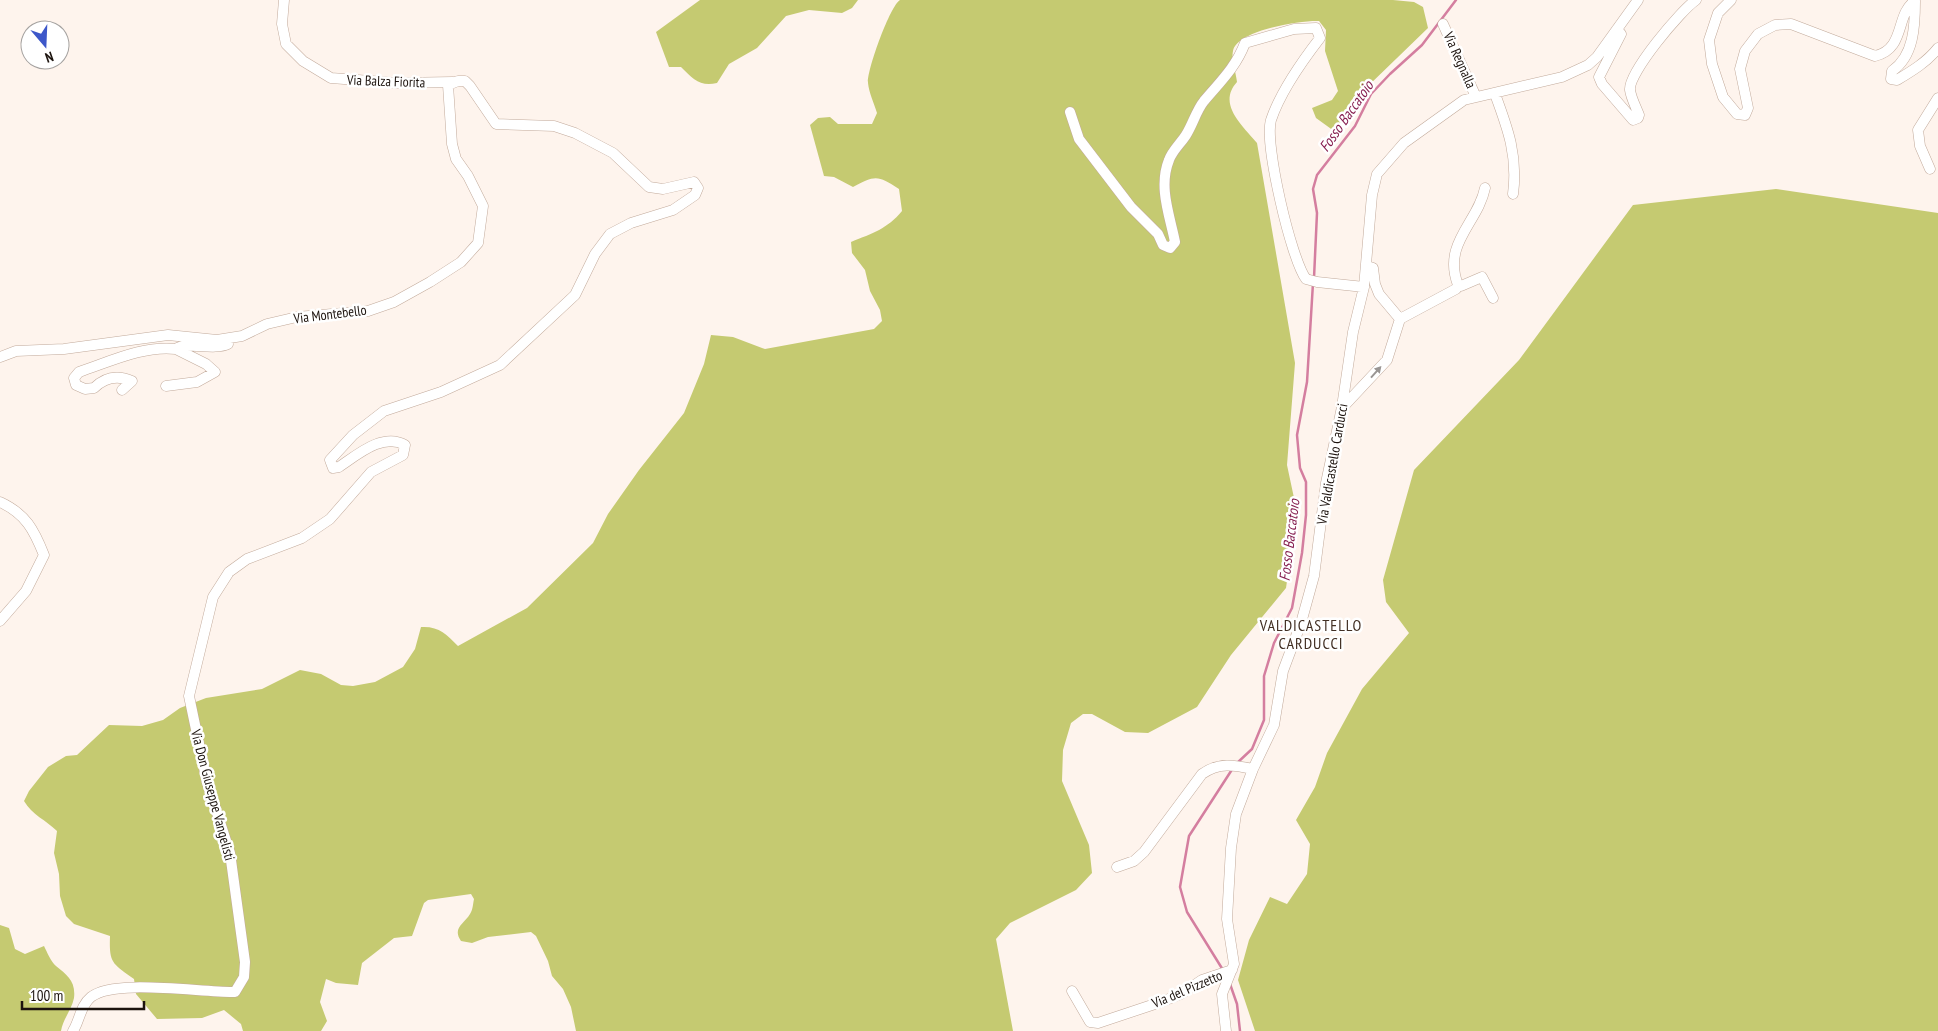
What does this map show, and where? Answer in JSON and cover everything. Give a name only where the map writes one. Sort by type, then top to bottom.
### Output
[{"type":"street","name":"Via Balza Fiorita","points":[[284,0],[282,24],[286,44],[303,61],[331,78],[398,84],[451,83]]},
{"type":"street","name":"Via Valdicastello Carducci","points":[[1226,1031],[1222,994],[1234,964],[1227,919],[1231,848],[1236,814],[1253,769],[1274,725],[1283,671],[1301,623],[1314,576],[1326,483],[1342,407],[1353,332],[1364,287],[1372,194],[1377,174],[1404,143],[1464,100],[1534,85],[1576,72],[1597,56],[1638,0]]},
{"type":"street","name":"Via Valdicastello Carducci","points":[[1617,28],[1621,34],[1619,42],[1598,77],[1633,120],[1638,118],[1639,115],[1630,88],[1640,65],[1668,30],[1696,0]]},
{"type":"street","points":[[1731,0],[1718,13],[1709,40],[1712,64],[1723,97],[1737,114],[1745,115],[1748,108],[1740,69],[1745,50],[1758,34],[1775,25],[1791,24],[1875,56],[1885,54],[1894,44],[1908,6],[1915,1],[1910,53],[1900,66],[1892,71],[1891,79],[1897,80],[1910,73],[1931,57],[1938,48]]},
{"type":"street","name":"Via Regnalla","points":[[1443,24],[1476,97]]},
{"type":"street","points":[[1070,112],[1079,139],[1131,207],[1158,234],[1163,245],[1170,248],[1175,242],[1166,206],[1165,172],[1169,158],[1187,134],[1202,103],[1229,74],[1239,58],[1245,43],[1280,32],[1316,28],[1320,38],[1301,61],[1271,121],[1277,185],[1284,220],[1302,273],[1314,282],[1364,287]]},
{"type":"street","name":"Via Don Giuseppe Vangelisti","points":[[73,1031],[83,1006],[92,996],[108,991],[154,986],[235,992],[244,977],[245,962],[230,854],[207,782],[189,696],[213,597],[229,572],[247,559],[302,538],[330,519],[371,472],[403,456],[405,444],[398,440],[382,441],[339,467],[333,468],[330,460],[353,435],[384,411],[441,392],[500,365],[575,295],[595,254],[610,234],[632,223],[672,210],[695,195],[698,188],[694,182],[663,189],[649,187],[613,153],[575,133],[554,126],[496,124],[465,81],[451,83]]},
{"type":"street","name":"Via Montebello","points":[[0,357],[16,351],[64,349],[168,335],[217,340],[242,336],[267,324],[297,317],[368,311],[394,302],[461,262],[478,243],[483,206],[468,176],[456,159],[452,144],[451,83]]},
{"type":"street","points":[[1495,94],[1513,148],[1515,161],[1513,194]]},
{"type":"street","points":[[1930,169],[1920,146],[1918,130],[1938,98]]},
{"type":"street","points":[[1458,285],[1453,268],[1458,240],[1482,200],[1485,188]]},
{"type":"street","points":[[1367,266],[1373,268],[1375,284],[1379,294],[1400,319]]},
{"type":"street","points":[[1458,285],[1464,285],[1482,277],[1493,298]]},
{"type":"street","points":[[1342,407],[1387,360],[1400,319],[1454,291],[1458,285]]},
{"type":"street","points":[[176,349],[181,346],[211,348],[226,346],[242,336]]},
{"type":"street","points":[[122,390],[132,381],[122,377],[113,378],[102,380],[94,388],[85,389],[76,384],[74,378],[79,372],[141,352],[165,348],[176,349],[206,364],[215,372],[197,382],[166,386]]},
{"type":"street","points":[[0,502],[20,515],[32,527],[44,555],[26,591],[0,621]]},
{"type":"street","points":[[1117,867],[1134,861],[1144,852],[1202,774],[1212,767],[1224,765],[1253,769]]},
{"type":"street","name":"Via del Pizzetto","points":[[1072,992],[1090,1022],[1098,1023],[1161,1002],[1181,994],[1202,980],[1232,970]]},
{"type":"green space","points":[[700,0],[858,0],[852,8],[842,13],[809,10],[786,16],[757,48],[729,64],[717,83],[706,84],[697,81],[681,67],[669,67],[656,32]]},
{"type":"green space","points":[[900,0],[1393,0],[1414,2],[1423,7],[1428,28],[1366,88],[1356,107],[1334,131],[1316,118],[1312,108],[1332,100],[1338,91],[1325,51],[1326,30],[1319,21],[1299,22],[1257,32],[1237,44],[1233,51],[1237,82],[1230,98],[1231,106],[1239,122],[1257,143],[1295,363],[1287,465],[1297,512],[1286,588],[1231,655],[1197,707],[1148,733],[1125,732],[1092,714],[1083,714],[1071,723],[1063,750],[1062,781],[1089,845],[1092,873],[1076,890],[1010,923],[996,939],[1013,1031],[576,1031],[571,1007],[563,989],[552,976],[548,961],[536,936],[531,932],[488,937],[472,943],[461,941],[458,929],[472,911],[474,899],[471,894],[428,900],[424,903],[412,936],[394,938],[362,963],[358,985],[336,983],[326,979],[320,1002],[327,1021],[321,1031],[243,1031],[241,1024],[224,1010],[202,1018],[157,1019],[136,994],[134,979],[113,962],[110,952],[110,936],[74,924],[66,916],[60,896],[59,874],[54,853],[57,831],[27,806],[24,801],[29,791],[48,767],[66,756],[77,755],[109,725],[142,726],[163,720],[180,708],[206,698],[262,689],[300,670],[321,674],[341,685],[353,686],[375,682],[403,667],[415,649],[421,627],[437,629],[446,634],[458,646],[527,608],[593,543],[608,514],[639,470],[684,413],[704,364],[711,335],[733,337],[765,349],[874,329],[882,321],[880,310],[870,291],[865,270],[852,253],[851,242],[885,226],[902,211],[899,189],[886,181],[876,178],[853,187],[834,177],[824,176],[810,125],[818,118],[830,117],[838,124],[872,124],[877,113],[870,94],[869,76],[885,25]]},
{"type":"green space","points":[[1776,189],[1938,213],[1938,1031],[1255,1031],[1238,980],[1249,940],[1270,897],[1287,904],[1307,874],[1310,844],[1296,820],[1315,787],[1327,753],[1362,689],[1409,633],[1386,602],[1383,580],[1414,470],[1519,360],[1633,205]]},
{"type":"green space","points":[[0,925],[9,928],[15,949],[25,954],[44,946],[52,962],[72,983],[74,998],[61,1031],[0,1031]]},
{"type":"waterway","name":"Fosso Baccatoio","points":[[1314,278],[1317,213],[1313,189],[1317,175],[1355,126],[1371,94],[1422,45],[1456,0]]},
{"type":"waterway","name":"Fosso Baccatoio","points":[[1236,764],[1252,749],[1264,720],[1264,676],[1274,643],[1292,608],[1302,553],[1306,515],[1306,482],[1300,468],[1297,435],[1307,382],[1313,283]]},
{"type":"waterway","name":"Fosso Baccatoio","points":[[1223,970],[1187,912],[1180,887],[1189,836],[1233,768]]},
{"type":"waterway","name":"Fosso Baccatoio","points":[[1230,984],[1237,1004],[1240,1031]]},
{"type":"district","name":"VALDICASTELLO CARDUCCI","points":[[1311,634]]}]
